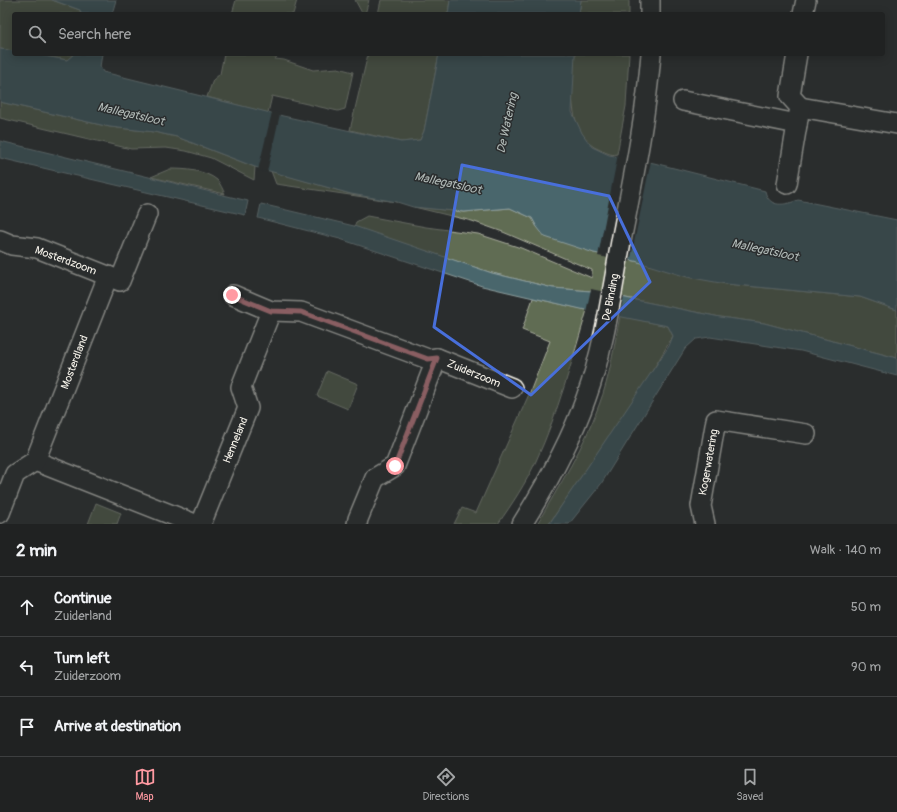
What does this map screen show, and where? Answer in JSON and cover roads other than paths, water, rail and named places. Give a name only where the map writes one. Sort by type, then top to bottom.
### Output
[{"type":"street","points":[[650,0],[650,12]]},
{"type":"street","points":[[803,12],[806,0]]},
{"type":"street","name":"De Binding","points":[[522,524],[566,449],[586,397],[599,355],[640,143],[648,95],[650,56]]},
{"type":"street","points":[[787,184],[799,116],[790,96],[797,56]]},
{"type":"street","points":[[683,101],[799,116],[897,124]]},
{"type":"street","name":"Mosterdland","points":[[35,461],[120,281],[146,214]]},
{"type":"street","name":"Mosterdzoom","points":[[0,240],[12,245],[37,248],[120,281]]},
{"type":"street","name":"Zuiderzoom","points":[[232,295],[271,311],[301,312],[428,359],[437,358],[512,388]]},
{"type":"street","name":"Henneland","points":[[201,524],[248,408],[241,387],[271,311]]},
{"type":"street","points":[[357,524],[375,478],[395,466],[437,358]]},
{"type":"street","name":"Kogerwatering","points":[[705,524],[701,506],[716,420],[806,434]]},
{"type":"street","points":[[0,513],[4,492],[15,474],[35,461],[195,524]]},
{"type":"water","points":[[52,0],[116,0],[113,12],[80,12],[80,10]]},
{"type":"water","points":[[450,0],[581,0],[579,12],[448,12]]},
{"type":"water","points":[[0,49],[12,51],[12,56],[44,56],[67,60],[72,56],[102,56],[100,67],[103,72],[283,116],[401,142],[420,140],[424,131],[439,56],[575,56],[572,112],[582,133],[592,147],[609,155],[654,163],[765,191],[770,201],[778,204],[798,200],[897,220],[897,310],[860,297],[726,284],[687,277],[635,261],[594,253],[545,237],[532,218],[510,208],[464,212],[413,207],[397,202],[351,194],[255,167],[177,137],[154,132],[110,127],[0,102]]},
{"type":"water","points":[[0,141],[248,201],[245,215],[0,158]]},
{"type":"water","points":[[261,204],[354,226],[492,273],[553,288],[591,291],[720,317],[764,323],[897,358],[897,376],[801,351],[710,337],[696,339],[685,349],[601,484],[569,524],[549,524],[669,346],[673,336],[668,326],[581,309],[482,286],[340,239],[258,218]]},
{"type":"water label","name":"Mallegatsloot","points":[[131,114]]},
{"type":"water label","name":"De Watering","points":[[507,123]]},
{"type":"water label","name":"Mallegatsloot","points":[[448,183]]},
{"type":"water label","name":"Mallegatsloot","points":[[765,250]]}]
